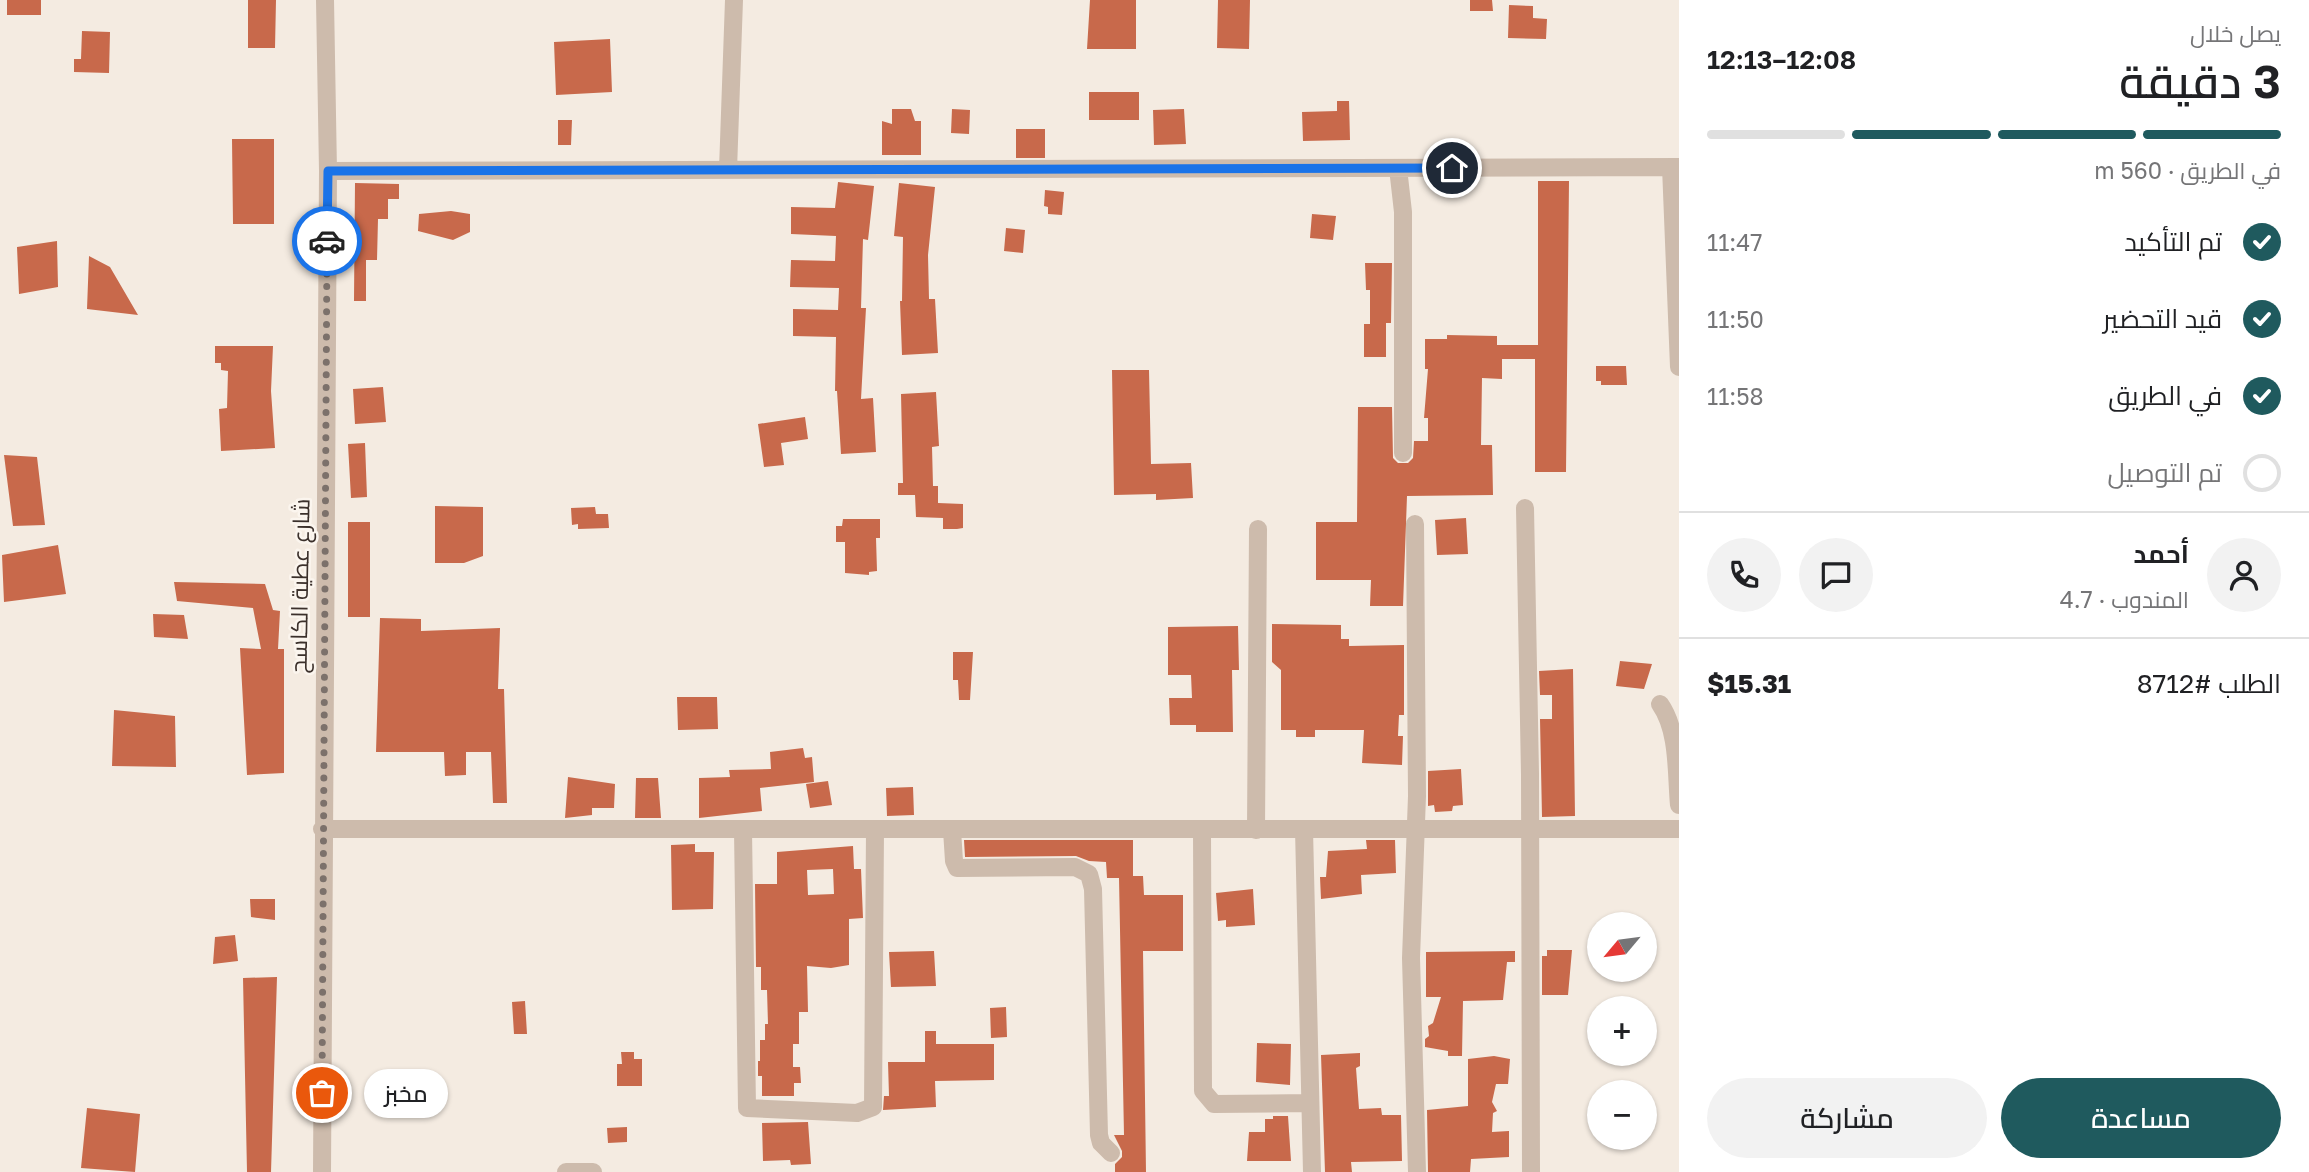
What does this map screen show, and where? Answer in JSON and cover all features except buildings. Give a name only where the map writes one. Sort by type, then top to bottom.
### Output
[{"type":"street","name":"شارع عطية الكاسح","points":[[322,1172],[328,171],[325,0]]},
{"type":"street","points":[[728,170],[734,0]]},
{"type":"street","points":[[328,171],[1675,167],[1679,367]]},
{"type":"street","points":[[1398,168],[1403,212],[1403,453]]},
{"type":"street","points":[[1525,508],[1530,828],[1531,1172]]},
{"type":"street","points":[[1415,524],[1416,831],[1411,958],[1417,1172]]},
{"type":"street","points":[[1256,830],[1258,530]]},
{"type":"street","points":[[1660,704],[1668,715],[1672,730],[1679,805]]},
{"type":"street","points":[[322,829],[1679,829]]},
{"type":"street","points":[[743,830],[747,1108],[857,1113],[873,1107],[876,830]]},
{"type":"street","points":[[952,830],[957,868],[1075,867],[1089,874],[1093,890],[1098,1135],[1101,1143],[1111,1153]]},
{"type":"street","points":[[1202,830],[1203,1090],[1214,1104],[1308,1102]]},
{"type":"street","points":[[1304,830],[1308,1102],[1312,1172]]},
{"type":"street","points":[[566,1172],[593,1172]]},
{"type":"way so far","points":[[322,1093],[327,241]]},
{"type":"place","name":"مخبز","points":[[322,1093]]},
{"type":"route","points":[[327,241],[328,171],[1452,168]]}]
